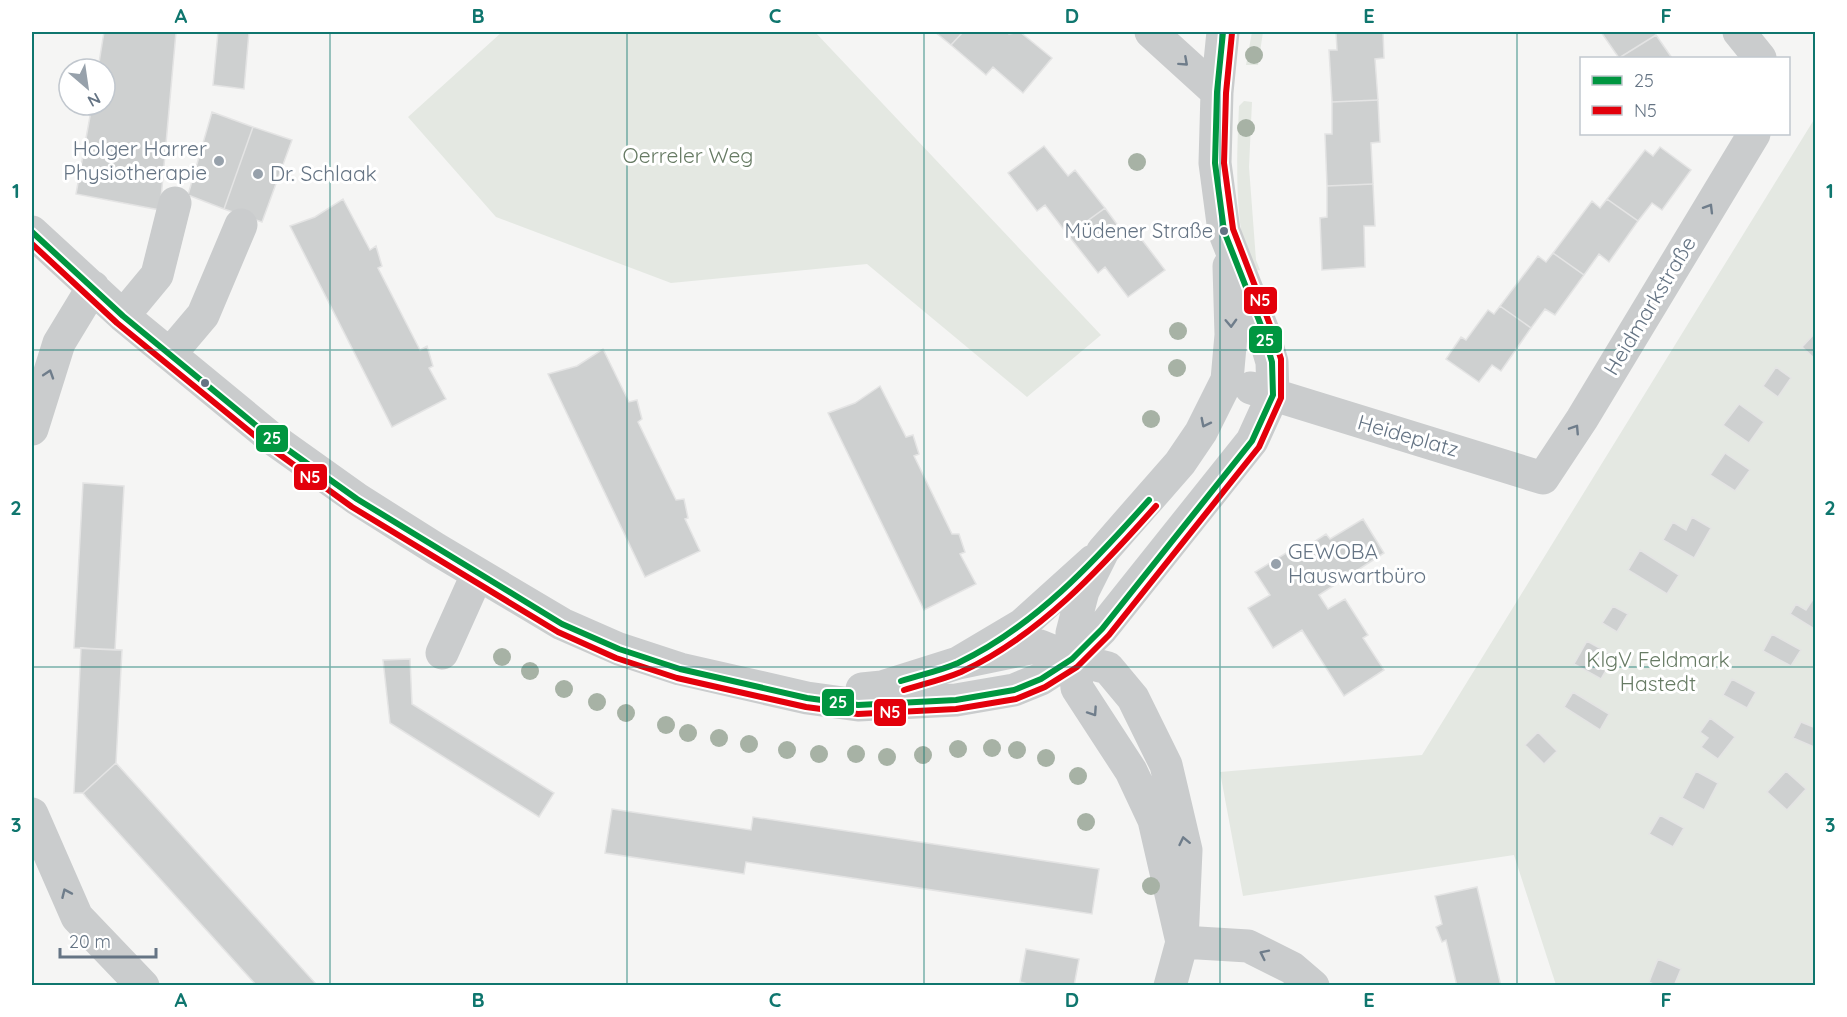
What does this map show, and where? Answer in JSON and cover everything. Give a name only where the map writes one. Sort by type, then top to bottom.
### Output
[{"type":"street","points":[[1151,32],[1217,92]]},
{"type":"street","points":[[958,663],[1022,625],[1103,551],[1180,463],[1201,432],[1227,380],[1231,335],[1228,244],[1215,163],[1217,92],[1223,32]]},
{"type":"street","points":[[1739,32],[1759,57]]},
{"type":"street","name":"Heidmarkstraße","points":[[1543,478],[1582,419],[1753,135]]},
{"type":"street","points":[[123,316],[157,275],[175,203]]},
{"type":"street","points":[[170,354],[203,315],[241,225]]},
{"type":"street","points":[[32,232],[123,316],[270,436],[357,499],[477,575],[562,624],[619,649],[705,676],[807,698],[858,705],[956,700],[1014,690],[1041,679],[1072,659],[1102,630],[1252,441],[1273,395],[1272,362],[1266,339],[1228,244]]},
{"type":"street","points":[[32,429],[59,343],[93,287]]},
{"type":"street","name":"Heideplatz","points":[[1227,380],[1543,478]]},
{"type":"street","points":[[1072,659],[1072,633],[1083,591],[1103,551]]},
{"type":"street","points":[[442,653],[477,575]]},
{"type":"street","points":[[807,698],[882,687],[958,663],[1040,646],[1072,659],[1108,668],[1133,698],[1166,765],[1186,850],[1182,942],[1170,986]]},
{"type":"street","points":[[32,814],[77,917],[143,986]]},
{"type":"street","points":[[1182,942],[1248,946],[1293,968],[1313,986]]},
{"type":"green space","name":"Oerreler Weg","points":[[502,32],[815,32],[1101,335],[1027,397],[867,264],[671,283],[496,217],[408,117]]},
{"type":"green space","points":[[1252,32],[1263,32],[1258,65],[1246,65]]},
{"type":"green space","points":[[1244,101],[1252,102],[1249,167],[1256,260],[1260,270],[1252,271],[1246,254],[1239,213],[1239,106]]},
{"type":"green space","name":"KlgV Feldmark Hastedt","points":[[1815,118],[1815,985],[1556,985],[1514,855],[1243,896],[1220,772],[1422,755]]},
{"type":"building","points":[[104,32],[176,32],[160,210],[76,194],[90,117],[117,117],[117,57],[100,57]]},
{"type":"building","points":[[218,32],[249,32],[244,89],[213,85]]},
{"type":"building","points":[[935,32],[963,32],[951,45]]},
{"type":"building","points":[[963,32],[1006,32],[1009,34],[1020,32],[1052,58],[1023,93],[993,67],[986,75],[951,45]]},
{"type":"building","points":[[1336,32],[1383,32],[1384,58],[1375,59],[1378,100],[1332,102],[1329,50],[1337,50]]},
{"type":"building","points":[[1601,32],[1654,32],[1656,35],[1621,57],[1618,57]]},
{"type":"building","points":[[1656,35],[1671,57],[1621,57]]},
{"type":"building","points":[[1378,100],[1380,142],[1371,143],[1373,184],[1327,186],[1325,134],[1332,134],[1332,102]]},
{"type":"building","name":"Holger Harrer Physiotherapie","points":[[212,112],[253,127],[224,209],[188,195]]},
{"type":"building","name":"Dr. Schlaak","points":[[253,127],[292,140],[262,222],[224,209]]},
{"type":"building","points":[[1044,146],[1068,176],[1075,170],[1105,208],[1068,235],[1045,205],[1037,211],[1008,173]]},
{"type":"building","points":[[1660,147],[1691,170],[1662,210],[1652,203],[1638,221],[1607,199],[1645,150],[1653,156]]},
{"type":"building","points":[[1373,184],[1375,226],[1364,226],[1365,267],[1322,270],[1320,218],[1327,217],[1327,186]]},
{"type":"building","points":[[343,199],[370,250],[376,246],[382,266],[378,268],[420,350],[427,346],[433,366],[429,368],[446,399],[392,427],[290,226],[315,217]]},
{"type":"building","points":[[1607,199],[1638,221],[1609,262],[1599,254],[1584,275],[1553,253],[1592,201],[1600,208]]},
{"type":"building","points":[[1105,208],[1127,238],[1136,232],[1165,270],[1128,297],[1105,267],[1098,273],[1068,235]]},
{"type":"building","points":[[1553,253],[1584,275],[1555,315],[1545,309],[1531,328],[1500,306],[1538,256],[1546,262]]},
{"type":"building","points":[[1500,306],[1531,328],[1501,371],[1492,365],[1479,382],[1446,359],[1461,337],[1466,340],[1488,310],[1494,314]]},
{"type":"building","points":[[1816,332],[1816,358],[1815,359],[1802,347]]},
{"type":"building","points":[[603,349],[629,402],[637,400],[642,419],[638,422],[676,500],[684,499],[688,518],[685,519],[700,551],[645,577],[548,374],[577,366]]},
{"type":"building","points":[[1776,367],[1791,378],[1778,397],[1763,386]]},
{"type":"building","points":[[880,386],[906,437],[913,435],[919,454],[914,456],[952,534],[959,534],[965,552],[960,554],[976,584],[924,610],[828,413],[855,403]]},
{"type":"building","points":[[1739,404],[1764,422],[1749,443],[1723,425]]},
{"type":"building","points":[[1725,453],[1750,470],[1735,491],[1710,475]]},
{"type":"building","points":[[83,483],[124,486],[115,650],[74,648]]},
{"type":"building","points":[[1692,517],[1711,528],[1694,558],[1663,540],[1673,522],[1686,530]]},
{"type":"building","points":[[1363,519],[1384,553],[1319,595],[1328,609],[1345,599],[1368,635],[1363,638],[1384,670],[1344,696],[1302,630],[1273,648],[1248,608],[1270,595],[1255,572],[1291,550],[1294,555],[1326,534],[1330,539]]},
{"type":"building","points":[[1640,550],[1679,575],[1667,594],[1628,570]]},
{"type":"building","points":[[1815,596],[1816,630],[1790,614],[1796,604],[1806,610]]},
{"type":"building","points":[[1613,606],[1628,614],[1617,632],[1602,623]]},
{"type":"building","points":[[1772,634],[1801,650],[1791,666],[1763,651]]},
{"type":"building","points":[[1587,641],[1614,656],[1601,679],[1574,664]]},
{"type":"building","points":[[81,648],[122,650],[116,763],[83,793],[74,793]]},
{"type":"building","points":[[410,659],[412,704],[554,793],[539,817],[390,723],[383,660]]},
{"type":"building","points":[[1732,679],[1756,692],[1747,708],[1723,695]]},
{"type":"building","points":[[1573,692],[1609,714],[1600,730],[1564,707]]},
{"type":"building","points":[[1710,718],[1735,737],[1718,759],[1701,747],[1708,738],[1700,732]]},
{"type":"building","points":[[1801,722],[1816,728],[1814,747],[1793,738]]},
{"type":"building","points":[[1538,732],[1557,751],[1544,764],[1525,745]]},
{"type":"building","points":[[116,763],[316,984],[257,986],[83,793]]},
{"type":"building","points":[[1696,771],[1718,783],[1704,810],[1682,798]]},
{"type":"building","points":[[1786,771],[1806,789],[1787,810],[1767,792]]},
{"type":"building","points":[[612,809],[751,830],[753,817],[1099,869],[1092,914],[746,862],[744,874],[605,853]]},
{"type":"building","points":[[1660,815],[1684,828],[1673,847],[1649,834]]},
{"type":"building","points":[[1477,887],[1501,986],[1457,986],[1446,940],[1442,942],[1436,927],[1442,924],[1435,896]]},
{"type":"building","points":[[1026,949],[1079,959],[1074,986],[1035,986],[1020,982]]},
{"type":"building","points":[[1658,959],[1681,969],[1674,986],[1657,986],[1649,982]]},
{"type":"transit line","name":"25","points":[[32,232],[123,316],[270,437],[357,499],[562,624],[619,649],[680,669],[807,698],[858,705],[956,700],[1014,690],[1041,679],[1072,659],[1102,629],[1252,441],[1273,395],[1272,362],[1262,328],[1224,231],[1215,163],[1217,92],[1223,32]]},
{"type":"transit line","name":"N5","points":[[32,244],[117,323],[265,444],[352,507],[558,632],[616,658],[677,678],[806,707],[858,714],[956,709],[1016,699],[1045,687],[1077,667],[1109,635],[1259,447],[1281,398],[1281,359],[1233,229],[1224,163],[1226,93],[1232,33]]},
{"type":"transit line","name":"25","points":[[901,681],[958,663],[1012,631],[1061,591],[1107,547],[1149,500]]},
{"type":"transit line","name":"N5","points":[[904,690],[961,672],[1016,640],[1067,599],[1090,577],[1156,506]]},
{"type":"place","name":"Holger Harrer Physiotherapie","points":[[219,161]]},
{"type":"place","name":"Dr. Schlaak","points":[[258,174]]},
{"type":"place","name":"Müdener Straße","points":[[1224,231]]},
{"type":"place","name":"GEWOBA Hauswartbüro","points":[[1276,564]]}]
